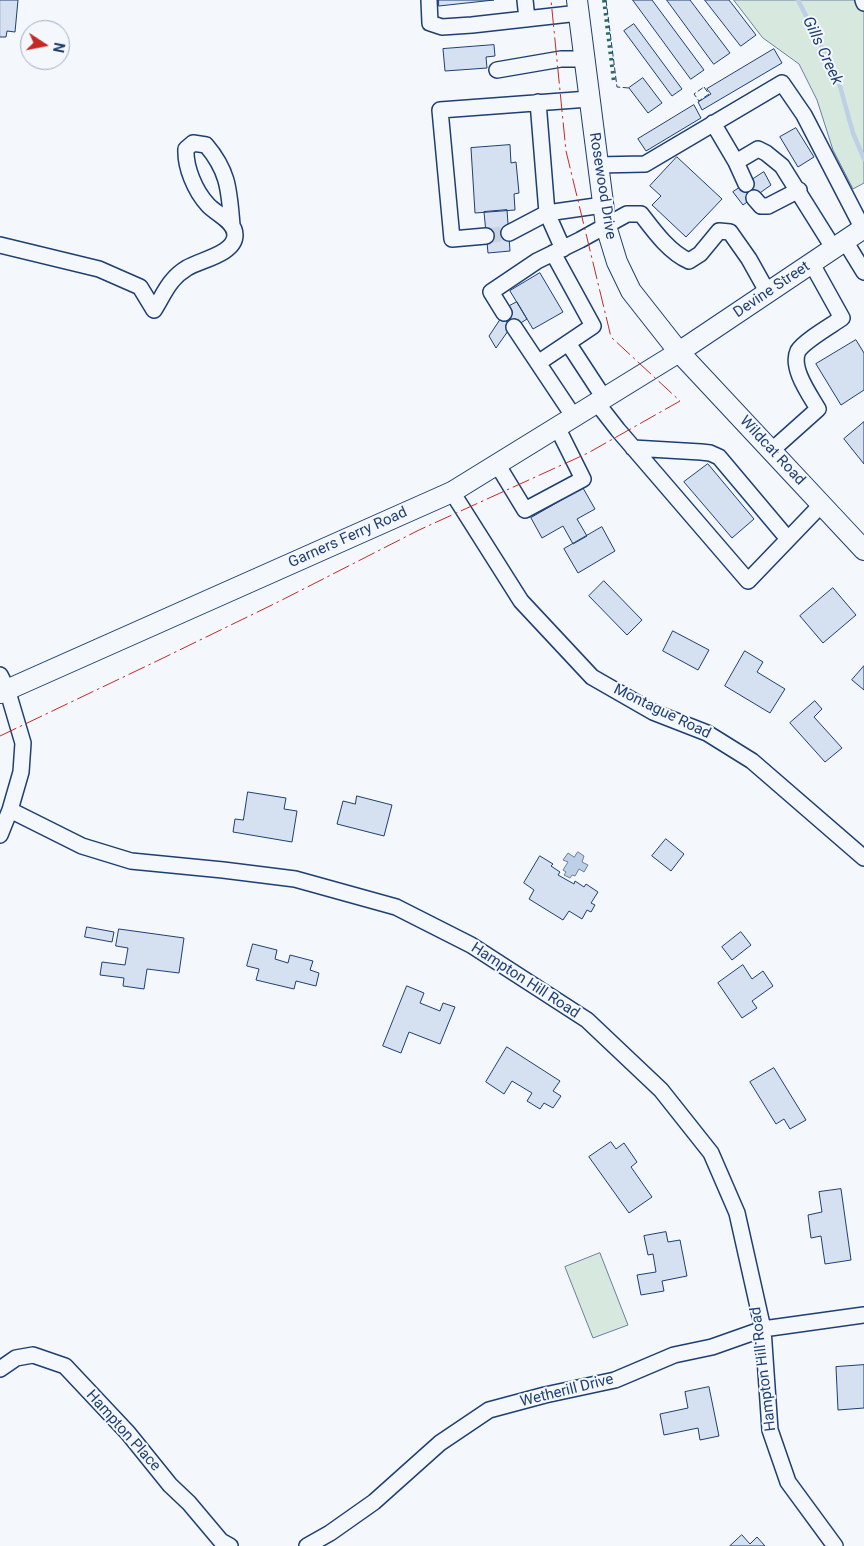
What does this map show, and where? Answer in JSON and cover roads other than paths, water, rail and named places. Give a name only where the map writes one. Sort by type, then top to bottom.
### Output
[{"type":"main road","name":"Rosewood Drive","points":[[578,6],[606,226],[617,262],[631,291],[679,352]]},
{"type":"main road","name":"Devine Street","points":[[679,352],[864,229]]},
{"type":"main road","name":"Garners Ferry Road","points":[[2,686],[452,492],[679,352]]},
{"type":"main road","name":"Wildcat Road","points":[[679,352],[864,550]]},
{"type":"street","points":[[429,0],[430,23],[442,27],[527,19],[578,6]]},
{"type":"street","points":[[525,0],[527,19]]},
{"type":"street","points":[[496,70],[562,60],[584,59]]},
{"type":"street","points":[[597,165],[645,164],[782,83],[804,115],[864,229]]},
{"type":"street","points":[[486,236],[452,240],[440,110],[589,99]]},
{"type":"street","points":[[538,102],[547,213],[558,251],[593,326],[538,363]]},
{"type":"street","points":[[713,123],[736,162],[746,184]]},
{"type":"street","points":[[0,245],[98,269],[140,287],[154,310],[172,281],[186,268],[223,252],[232,245],[235,239],[224,172],[217,158],[206,145],[193,143],[186,148],[185,158],[197,190],[208,205],[232,225]]},
{"type":"street","points":[[736,162],[758,149],[782,166],[840,245],[864,272]]},
{"type":"street","points":[[758,202],[768,206],[799,190]]},
{"type":"street","points":[[509,234],[547,213],[603,205]]},
{"type":"street","points":[[504,313],[491,292],[536,262],[627,214],[641,214],[653,230],[680,257],[689,261],[700,254],[719,231],[730,232],[749,259],[768,293]]},
{"type":"street","points":[[771,451],[818,409],[800,377],[797,365],[798,351],[809,340],[842,318],[812,264]]},
{"type":"street","points":[[497,464],[526,510],[583,479],[566,422],[538,363],[514,327]]},
{"type":"street","points":[[568,342],[618,430],[748,581],[821,504]]},
{"type":"street","points":[[633,448],[710,453],[719,457],[788,539]]},
{"type":"street","points":[[661,481],[663,460],[667,453],[674,450]]},
{"type":"street","name":"Montague Road","points":[[452,492],[521,601],[592,677],[654,712],[707,733],[752,761],[864,858]]},
{"type":"street","points":[[0,835],[10,810],[21,772],[23,743],[2,686]]},
{"type":"street","name":"Hampton Hill Road","points":[[10,810],[82,846],[131,861],[295,879],[396,907],[471,945],[587,1020],[661,1090],[710,1154],[737,1213],[762,1329],[770,1430],[788,1482],[835,1546]]},
{"type":"street","name":"Wetherill Drive","points":[[307,1546],[330,1533],[374,1502],[440,1443],[489,1410],[545,1395],[615,1380],[674,1354],[712,1347],[762,1329],[864,1315]]},
{"type":"street","name":"Hampton Place","points":[[0,1368],[16,1358],[33,1355],[65,1366],[128,1433],[170,1485],[189,1503],[221,1541],[230,1546]]},
{"type":"water","points":[[578,852],[584,856],[582,862],[588,865],[584,872],[579,869],[575,876],[572,875],[570,878],[564,875],[566,872],[563,870],[568,862],[563,860],[568,853],[574,857]]},
{"type":"waterway","name":"Gills Creek","points":[[798,0],[838,79],[853,133],[864,159]]},
{"type":"tunnel","points":[[486,236],[509,233]]}]
